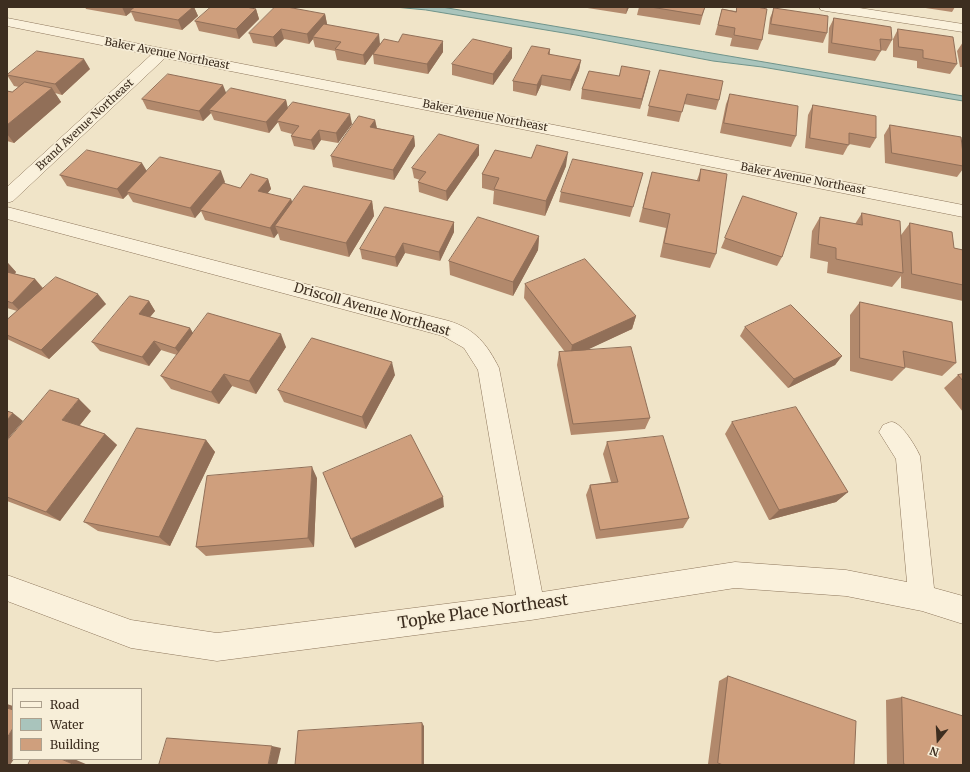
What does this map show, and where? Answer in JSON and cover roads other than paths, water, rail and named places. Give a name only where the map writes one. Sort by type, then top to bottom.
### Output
[{"type":"street","points":[[830,7],[963,28]]},
{"type":"street","name":"Baker Avenue Northeast","points":[[7,22],[963,211]]},
{"type":"street","name":"Brand Avenue Northeast","points":[[7,197],[162,53]]},
{"type":"street","name":"Driscoll Avenue Northeast","points":[[7,213],[448,329],[471,342],[488,368],[531,607]]},
{"type":"street","points":[[891,432],[908,456],[922,598]]},
{"type":"street","name":"Topke Place Northeast","points":[[7,588],[131,634],[217,647],[531,607],[735,575],[846,583],[922,598],[963,610]]},
{"type":"water","points":[[395,7],[442,7],[963,96],[963,101],[762,67],[713,61],[576,35],[426,10]]}]
